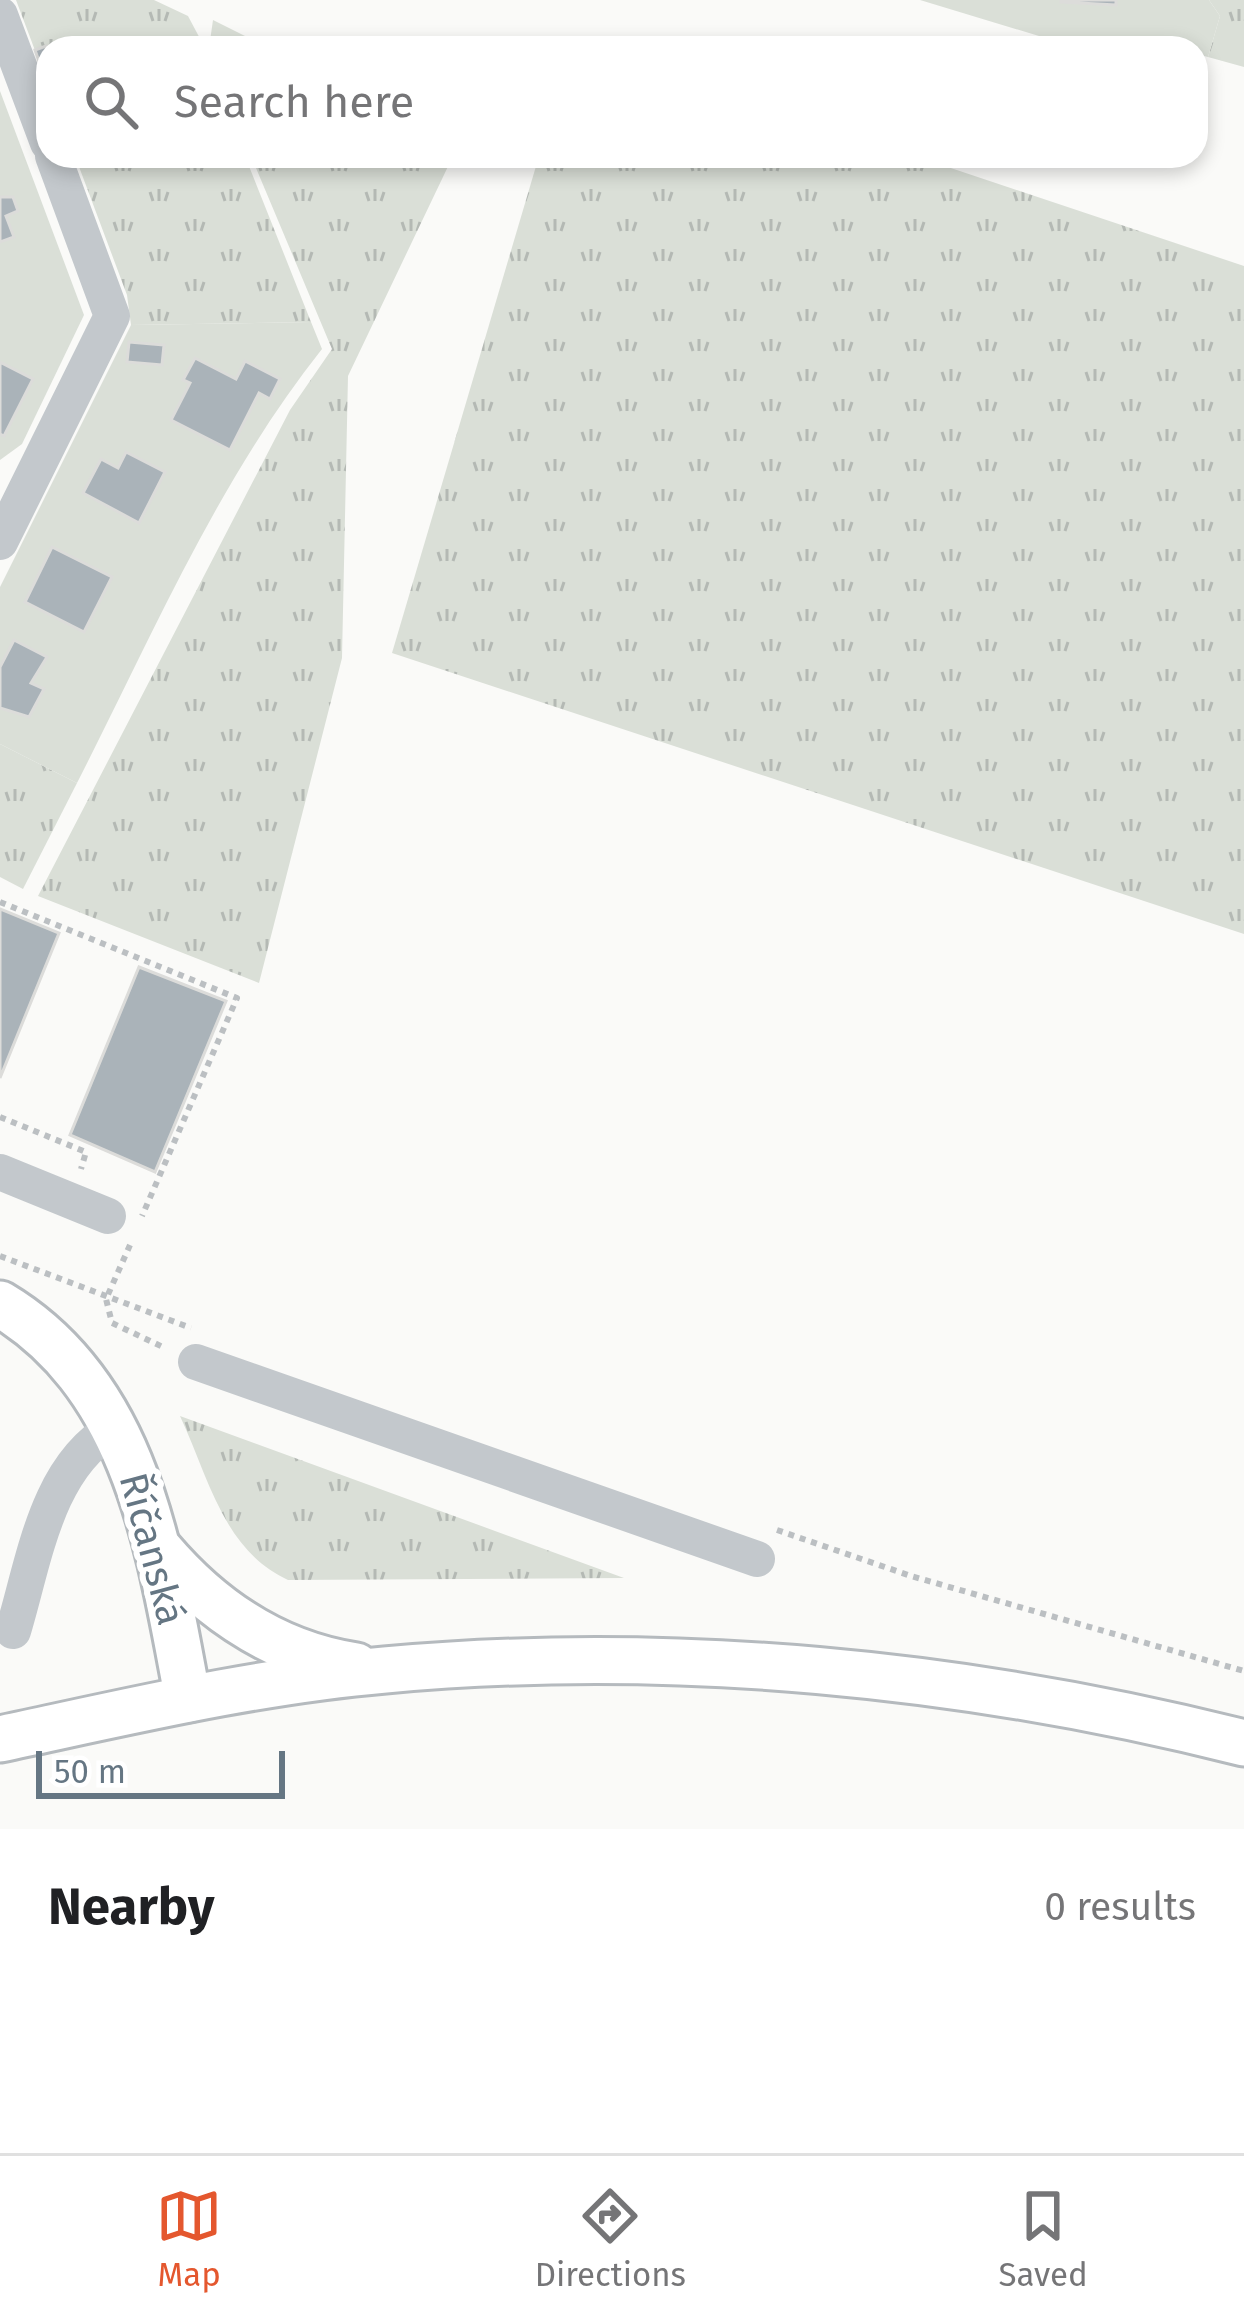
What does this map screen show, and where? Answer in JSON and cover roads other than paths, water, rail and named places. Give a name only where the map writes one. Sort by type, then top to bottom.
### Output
[{"type":"main road","name":"Říčanská","points":[[0,1304],[56,1348],[113,1430],[135,1472],[158,1548],[188,1699]]},
{"type":"main road","points":[[158,1548],[203,1596],[257,1633],[318,1659],[383,1670]]},
{"type":"main road","points":[[0,1739],[188,1699],[383,1670],[529,1662],[825,1672],[1007,1696],[1244,1743]]},
{"type":"street","points":[[0,15],[8,60],[36,118]]},
{"type":"street","points":[[0,542],[10,499],[112,316],[57,168]]},
{"type":"street","points":[[0,1172],[108,1216]]},
{"type":"street","points":[[196,1362],[757,1558]]},
{"type":"street","points":[[13,1631],[50,1509],[79,1452],[113,1430]]}]
